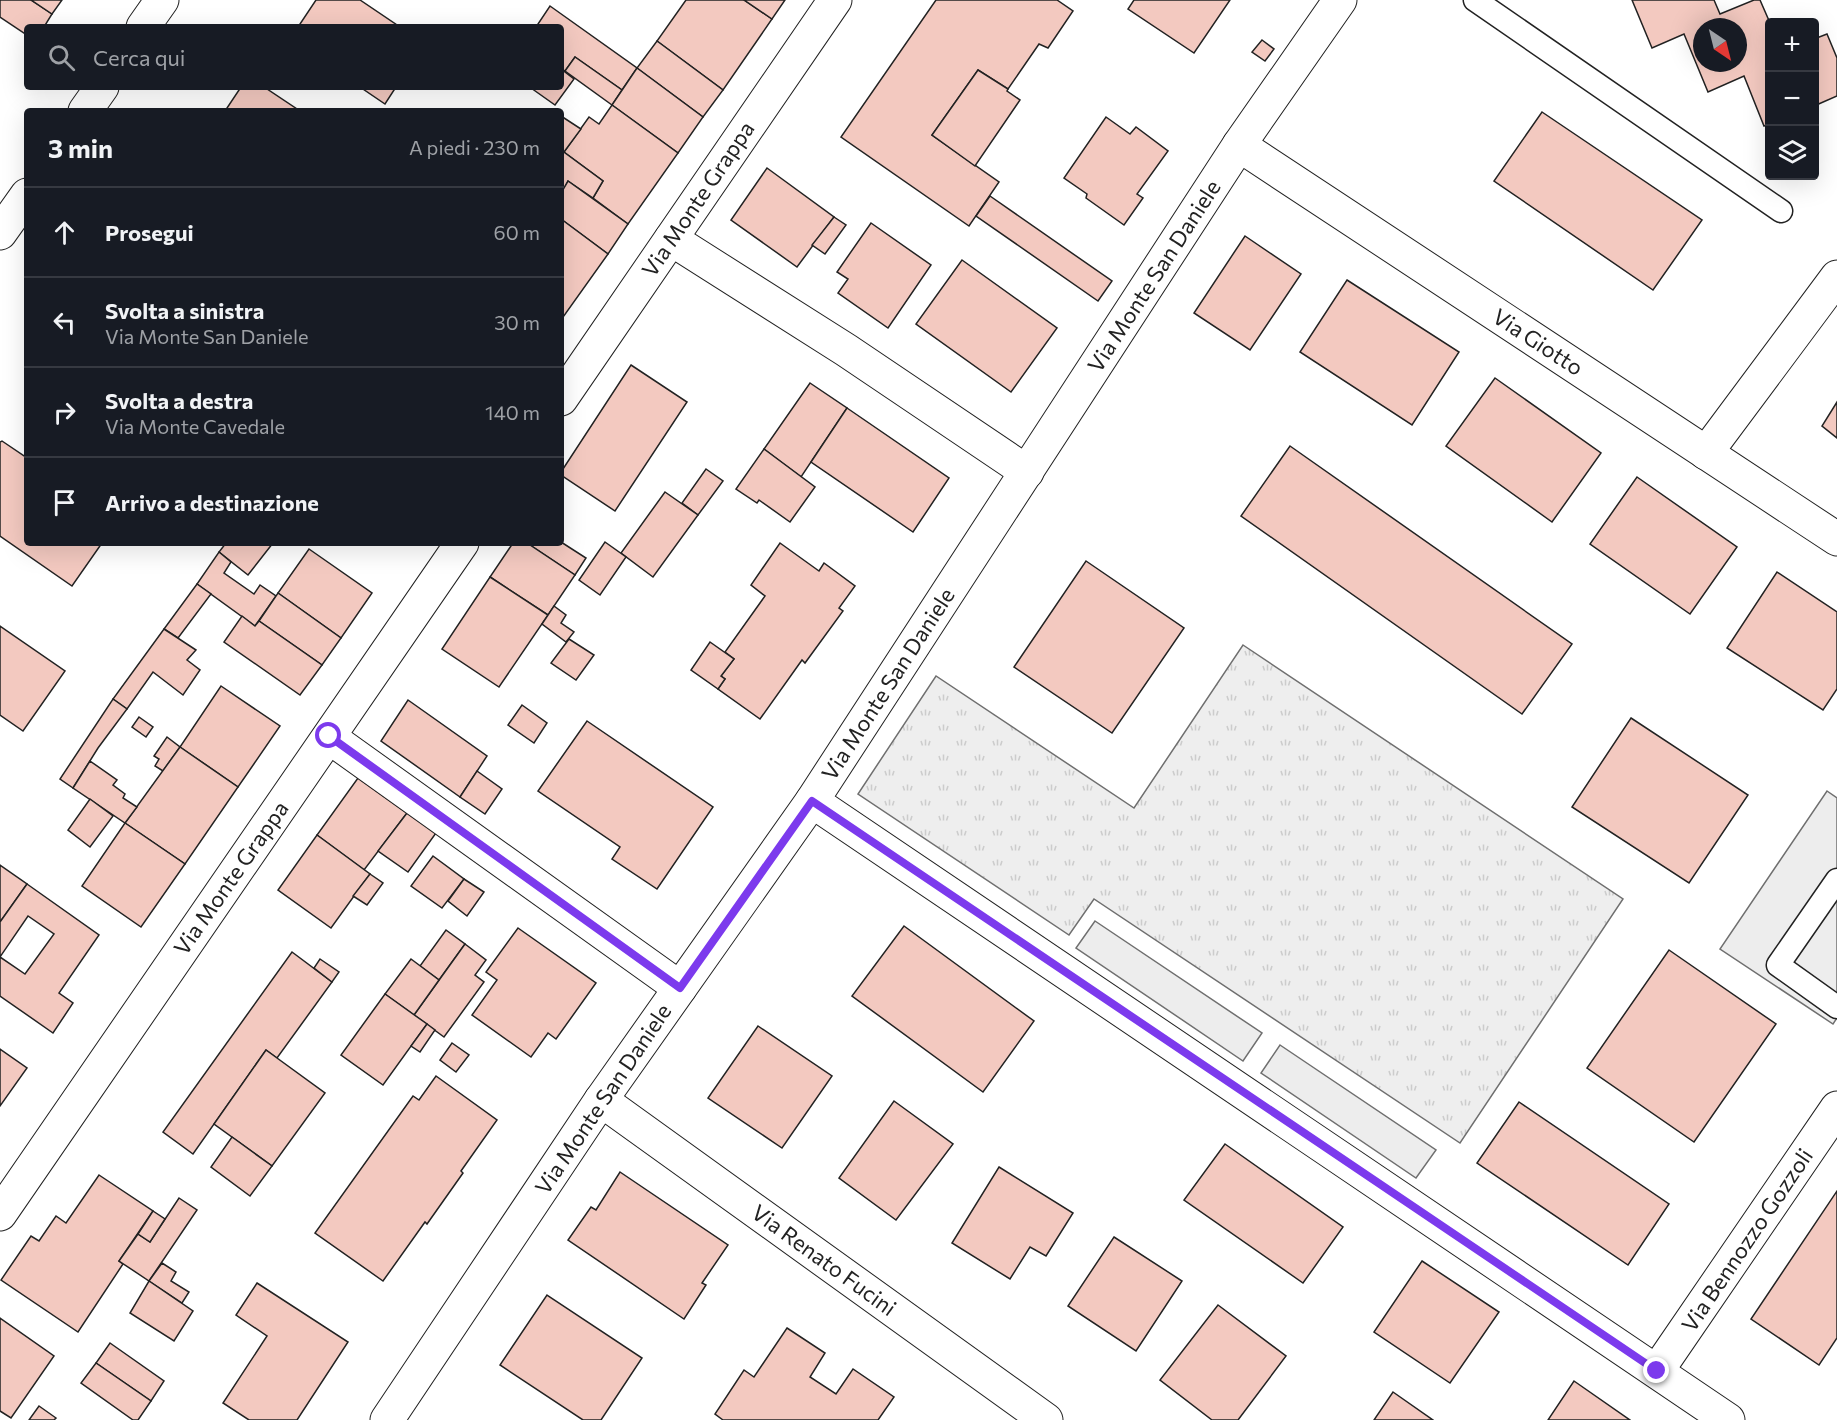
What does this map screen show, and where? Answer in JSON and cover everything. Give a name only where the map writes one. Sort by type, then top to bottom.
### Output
[{"type":"street","points":[[145,24],[162,0]]},
{"type":"street","name":"Via Monte Grappa","points":[[564,395],[835,0]]},
{"type":"street","name":"Via Monte San Daniele","points":[[387,1420],[601,1100],[812,801],[1239,145],[1340,0]]},
{"type":"street","points":[[87,108],[100,90]]},
{"type":"street","name":"Via Giotto","points":[[1239,145],[1837,540]]},
{"type":"street","points":[[0,233],[24,199]]},
{"type":"street","points":[[671,239],[846,350],[1027,472]]},
{"type":"street","points":[[1706,453],[1837,277]]},
{"type":"street","name":"Via Monte Grappa","points":[[0,1214],[460,546]]},
{"type":"street","points":[[329,736],[680,988]]},
{"type":"street","points":[[812,801],[1728,1420]]},
{"type":"street","name":"Via Renato Fucini","points":[[601,1100],[1046,1420]]},
{"type":"street","name":"Via Bennozzo Gozzoli","points":[[1657,1371],[1837,1108]]},
{"type":"lane","points":[[1475,0],[1781,211]]},
{"type":"lane","points":[[1837,880],[1778,965],[1837,1007]]},
{"type":"green space","points":[[1243,645],[1623,899],[1460,1143],[1094,899],[1069,935],[858,794],[936,676],[1134,808]]},
{"type":"shaded area","points":[[1827,791],[1837,798],[1837,1018],[1833,1024],[1720,949]]},
{"type":"shaded area","points":[[1095,921],[1262,1033],[1243,1061],[1076,948]]},
{"type":"shaded area","points":[[1280,1045],[1436,1150],[1416,1178],[1261,1073]]},
{"type":"building","points":[[0,0],[31,0],[52,14],[46,24],[24,24],[24,33],[0,17]]},
{"type":"building","points":[[31,0],[62,0],[52,14]]},
{"type":"building","points":[[316,0],[360,0],[396,24],[300,24]]},
{"type":"building","points":[[686,0],[744,0],[772,19],[723,90],[657,41]]},
{"type":"building","points":[[744,0],[785,0],[772,19]]},
{"type":"building","points":[[936,0],[1057,0],[1073,11],[1048,48],[1039,44],[1008,89],[978,70],[932,135],[999,182],[969,226],[841,137]]},
{"type":"building","points":[[1134,0],[1230,0],[1194,53],[1128,9]]},
{"type":"building","points":[[1632,0],[1714,0],[1720,14],[1754,0],[1760,0],[1768,18],[1765,18],[1765,126],[1744,76],[1708,92],[1700,72],[1747,72],[1747,18],[1693,18],[1693,56],[1684,34],[1652,48]]},
{"type":"building","points":[[550,6],[637,68],[622,90],[575,57],[565,71],[564,24],[538,24]]},
{"type":"building","points":[[1827,34],[1837,58],[1837,96],[1819,104],[1819,72],[1819,37]]},
{"type":"building","points":[[1262,40],[1274,49],[1265,61],[1252,52]]},
{"type":"building","points":[[657,41],[723,90],[703,117],[637,68]]},
{"type":"building","points":[[575,57],[622,90],[612,105],[565,71]]},
{"type":"building","points":[[637,68],[703,117],[678,153],[612,105]]},
{"type":"building","points":[[978,70],[1008,89],[1007,91],[1020,100],[975,166],[932,135]]},
{"type":"building","points":[[564,71],[574,79],[555,105],[534,90],[564,90]]},
{"type":"building","points":[[239,90],[268,90],[296,108],[227,108]]},
{"type":"building","points":[[364,90],[394,90],[385,104]]},
{"type":"building","points":[[612,105],[678,153],[628,224],[593,198],[603,181],[564,152],[589,117],[599,124]]},
{"type":"building","points":[[1542,112],[1702,220],[1653,290],[1494,181]]},
{"type":"building","points":[[1106,117],[1130,134],[1136,127],[1168,151],[1137,194],[1143,198],[1124,225],[1086,198],[1087,194],[1064,178]]},
{"type":"building","points":[[564,118],[581,129],[564,152]]},
{"type":"building","points":[[564,152],[603,181],[593,198],[568,181],[564,189]]},
{"type":"building","points":[[767,168],[834,217],[797,267],[731,220]]},
{"type":"building","points":[[568,181],[628,224],[608,254],[564,221],[564,188]]},
{"type":"building","points":[[990,196],[1112,281],[1098,301],[976,216]]},
{"type":"building","points":[[834,217],[846,225],[825,254],[812,245]]},
{"type":"building","points":[[564,221],[608,254],[564,316]]},
{"type":"building","points":[[871,223],[931,265],[888,328],[838,293],[848,279],[837,272]]},
{"type":"building","points":[[1245,236],[1301,274],[1250,350],[1194,313]]},
{"type":"building","points":[[962,260],[1057,328],[1011,392],[916,324]]},
{"type":"building","points":[[1347,280],[1459,352],[1412,425],[1300,352]]},
{"type":"building","points":[[631,365],[687,402],[615,511],[564,477],[564,467]]},
{"type":"building","points":[[1495,378],[1601,453],[1552,522],[1446,446]]},
{"type":"building","points":[[810,383],[847,408],[801,477],[764,449]]},
{"type":"building","points":[[1837,402],[1837,438],[1822,426]]},
{"type":"building","points":[[847,408],[949,478],[913,532],[811,462]]},
{"type":"building","points":[[2,441],[24,456],[24,546],[100,546],[72,586],[0,536],[0,442]]},
{"type":"building","points":[[1290,446],[1572,644],[1522,714],[1241,516]]},
{"type":"building","points":[[764,449],[815,487],[790,522],[759,500],[757,503],[736,489]]},
{"type":"building","points":[[706,469],[723,481],[698,515],[682,503]]},
{"type":"building","points":[[1637,477],[1737,547],[1690,614],[1590,544]]},
{"type":"building","points":[[665,492],[698,515],[653,577],[621,553]]},
{"type":"building","points":[[605,542],[626,557],[600,595],[579,580]]},
{"type":"building","points":[[780,543],[819,571],[824,563],[855,586],[839,608],[843,611],[805,663],[802,660],[760,719],[718,689],[725,679],[721,676],[734,659],[725,652],[765,596],[751,585]]},
{"type":"building","points":[[564,544],[586,558],[575,575],[532,546],[564,546]]},
{"type":"building","points":[[224,546],[271,546],[248,575],[219,552]]},
{"type":"building","points":[[511,546],[532,546],[575,575],[548,615],[490,577]]},
{"type":"building","points":[[309,549],[372,593],[341,638],[278,593]]},
{"type":"building","points":[[219,552],[231,562],[224,573],[254,594],[260,585],[276,596],[255,626],[197,584]]},
{"type":"building","points":[[1086,561],[1184,628],[1112,733],[1014,667]]},
{"type":"building","points":[[1777,572],[1837,612],[1837,689],[1823,710],[1727,648]]},
{"type":"building","points":[[490,577],[548,615],[499,687],[442,649]]},
{"type":"building","points":[[197,584],[211,594],[178,638],[164,629]]},
{"type":"building","points":[[278,593],[341,638],[322,665],[259,621]]},
{"type":"building","points":[[554,606],[566,615],[561,623],[574,632],[566,642],[542,624]]},
{"type":"building","points":[[242,616],[255,626],[259,621],[322,665],[300,695],[224,642]]},
{"type":"building","points":[[0,626],[65,671],[23,731],[0,715]]},
{"type":"building","points":[[164,629],[196,650],[187,660],[200,670],[183,695],[153,672],[127,709],[113,699]]},
{"type":"building","points":[[569,639],[594,655],[576,680],[551,663]]},
{"type":"building","points":[[710,642],[734,659],[721,676],[725,679],[718,689],[691,670]]},
{"type":"building","points":[[221,686],[280,726],[238,787],[180,747]]},
{"type":"building","points":[[113,699],[127,709],[98,748],[73,788],[60,779]]},
{"type":"building","points":[[408,700],[487,756],[460,797],[381,741]]},
{"type":"building","points":[[522,705],[547,723],[534,743],[508,725]]},
{"type":"building","points":[[139,717],[153,727],[146,737],[132,727]]},
{"type":"building","points":[[1631,718],[1748,795],[1689,883],[1572,807]]},
{"type":"building","points":[[587,721],[713,807],[657,889],[612,859],[620,847],[538,791]]},
{"type":"building","points":[[167,737],[180,747],[163,771],[155,766],[159,759],[154,756]]},
{"type":"building","points":[[180,747],[238,787],[185,864],[125,823]]},
{"type":"building","points":[[90,761],[117,780],[113,785],[125,794],[123,798],[137,807],[125,823],[73,788]]},
{"type":"building","points":[[477,771],[502,789],[485,814],[460,797]]},
{"type":"building","points":[[358,778],[407,813],[364,870],[317,835]]},
{"type":"building","points":[[90,799],[113,816],[90,847],[68,830]]},
{"type":"building","points":[[407,813],[436,833],[408,872],[378,851]]},
{"type":"building","points":[[125,823],[185,864],[141,927],[82,886]]},
{"type":"building","points":[[317,835],[370,874],[331,928],[278,890]]},
{"type":"building","points":[[433,856],[464,879],[442,908],[411,886]]},
{"type":"building","points":[[0,865],[27,884],[0,922]]},
{"type":"building","points":[[370,874],[383,883],[367,905],[353,896]]},
{"type":"building","points":[[464,879],[484,892],[467,916],[448,901]]},
{"type":"building","points":[[27,884],[99,935],[59,993],[73,1003],[53,1033],[0,996],[0,922]],"holes":[[[28,916],[54,934],[25,974],[0,957]]]},
{"type":"building","points":[[904,926],[1034,1021],[983,1092],[852,996]]},
{"type":"building","points":[[518,928],[596,983],[556,1039],[548,1033],[531,1057],[472,1015],[497,980],[486,972]]},
{"type":"building","points":[[446,930],[465,944],[439,980],[420,966]]},
{"type":"building","points":[[465,944],[486,960],[475,975],[484,982],[444,1037],[414,1015]]},
{"type":"building","points":[[1669,950],[1776,1024],[1694,1142],[1587,1068]]},
{"type":"building","points":[[292,952],[332,982],[277,1058],[266,1050],[193,1154],[163,1132]]},
{"type":"building","points":[[320,959],[339,972],[332,982],[314,968]]},
{"type":"building","points":[[411,959],[439,980],[414,1015],[385,994]]},
{"type":"building","points":[[385,994],[427,1024],[383,1085],[341,1055]]},
{"type":"building","points":[[427,1024],[435,1030],[420,1052],[411,1046]]},
{"type":"building","points":[[758,1026],[832,1076],[782,1148],[708,1098]]},
{"type":"building","points":[[452,1043],[469,1055],[456,1072],[440,1060]]},
{"type":"building","points":[[0,1049],[27,1068],[0,1106]]},
{"type":"building","points":[[266,1050],[325,1093],[272,1166],[214,1124]]},
{"type":"building","points":[[436,1076],[497,1120],[427,1224],[425,1222],[383,1281],[315,1233],[413,1096],[419,1100]]},
{"type":"building","points":[[894,1101],[953,1144],[896,1220],[839,1178]]},
{"type":"building","points":[[1519,1102],[1669,1204],[1628,1265],[1477,1163]]},
{"type":"building","points":[[232,1137],[272,1166],[250,1196],[211,1167]]},
{"type":"building","points":[[1225,1144],[1343,1227],[1303,1283],[1184,1200]]},
{"type":"building","points":[[999,1167],[1073,1213],[1046,1256],[1030,1247],[1010,1279],[952,1243]]},
{"type":"building","points":[[620,1172],[728,1245],[702,1283],[706,1285],[684,1319],[568,1240],[591,1207],[596,1210]]},
{"type":"building","points":[[99,1175],[153,1211],[119,1261],[123,1264],[78,1332],[1,1280],[31,1236],[39,1241],[56,1216],[66,1223]]},
{"type":"building","points":[[1837,1191],[1837,1338],[1819,1365],[1751,1319]]},
{"type":"building","points":[[179,1198],[197,1210],[149,1281],[119,1261],[138,1234],[150,1242]]},
{"type":"building","points":[[153,1211],[165,1219],[150,1242],[138,1234]]},
{"type":"building","points":[[1114,1237],[1182,1281],[1136,1351],[1068,1306]]},
{"type":"building","points":[[1422,1261],[1499,1312],[1450,1383],[1374,1332]]},
{"type":"building","points":[[162,1263],[176,1272],[171,1281],[189,1292],[182,1303],[149,1281]]},
{"type":"building","points":[[149,1281],[193,1311],[174,1341],[130,1313]]},
{"type":"building","points":[[257,1283],[348,1342],[297,1420],[249,1420],[223,1403],[267,1336],[236,1315]]},
{"type":"building","points":[[547,1295],[642,1358],[601,1420],[583,1420],[500,1365]]},
{"type":"building","points":[[1218,1305],[1286,1356],[1238,1420],[1212,1420],[1160,1380]]},
{"type":"building","points":[[0,1318],[54,1356],[11,1418],[0,1411]]},
{"type":"building","points":[[787,1328],[825,1353],[810,1377],[836,1394],[853,1369],[894,1397],[878,1420],[723,1420],[715,1414],[744,1370],[754,1377]]},
{"type":"building","points":[[110,1343],[164,1381],[151,1401],[96,1363]]},
{"type":"building","points":[[96,1363],[151,1401],[138,1420],[133,1420],[81,1383]]},
{"type":"building","points":[[1574,1381],[1630,1420],[1548,1420]]},
{"type":"building","points":[[1393,1392],[1433,1420],[1374,1420]]},
{"type":"building","points":[[39,1406],[56,1418],[54,1420],[29,1420]]},
{"type":"route","points":[[329,736],[680,988],[812,801],[1657,1371]]}]
